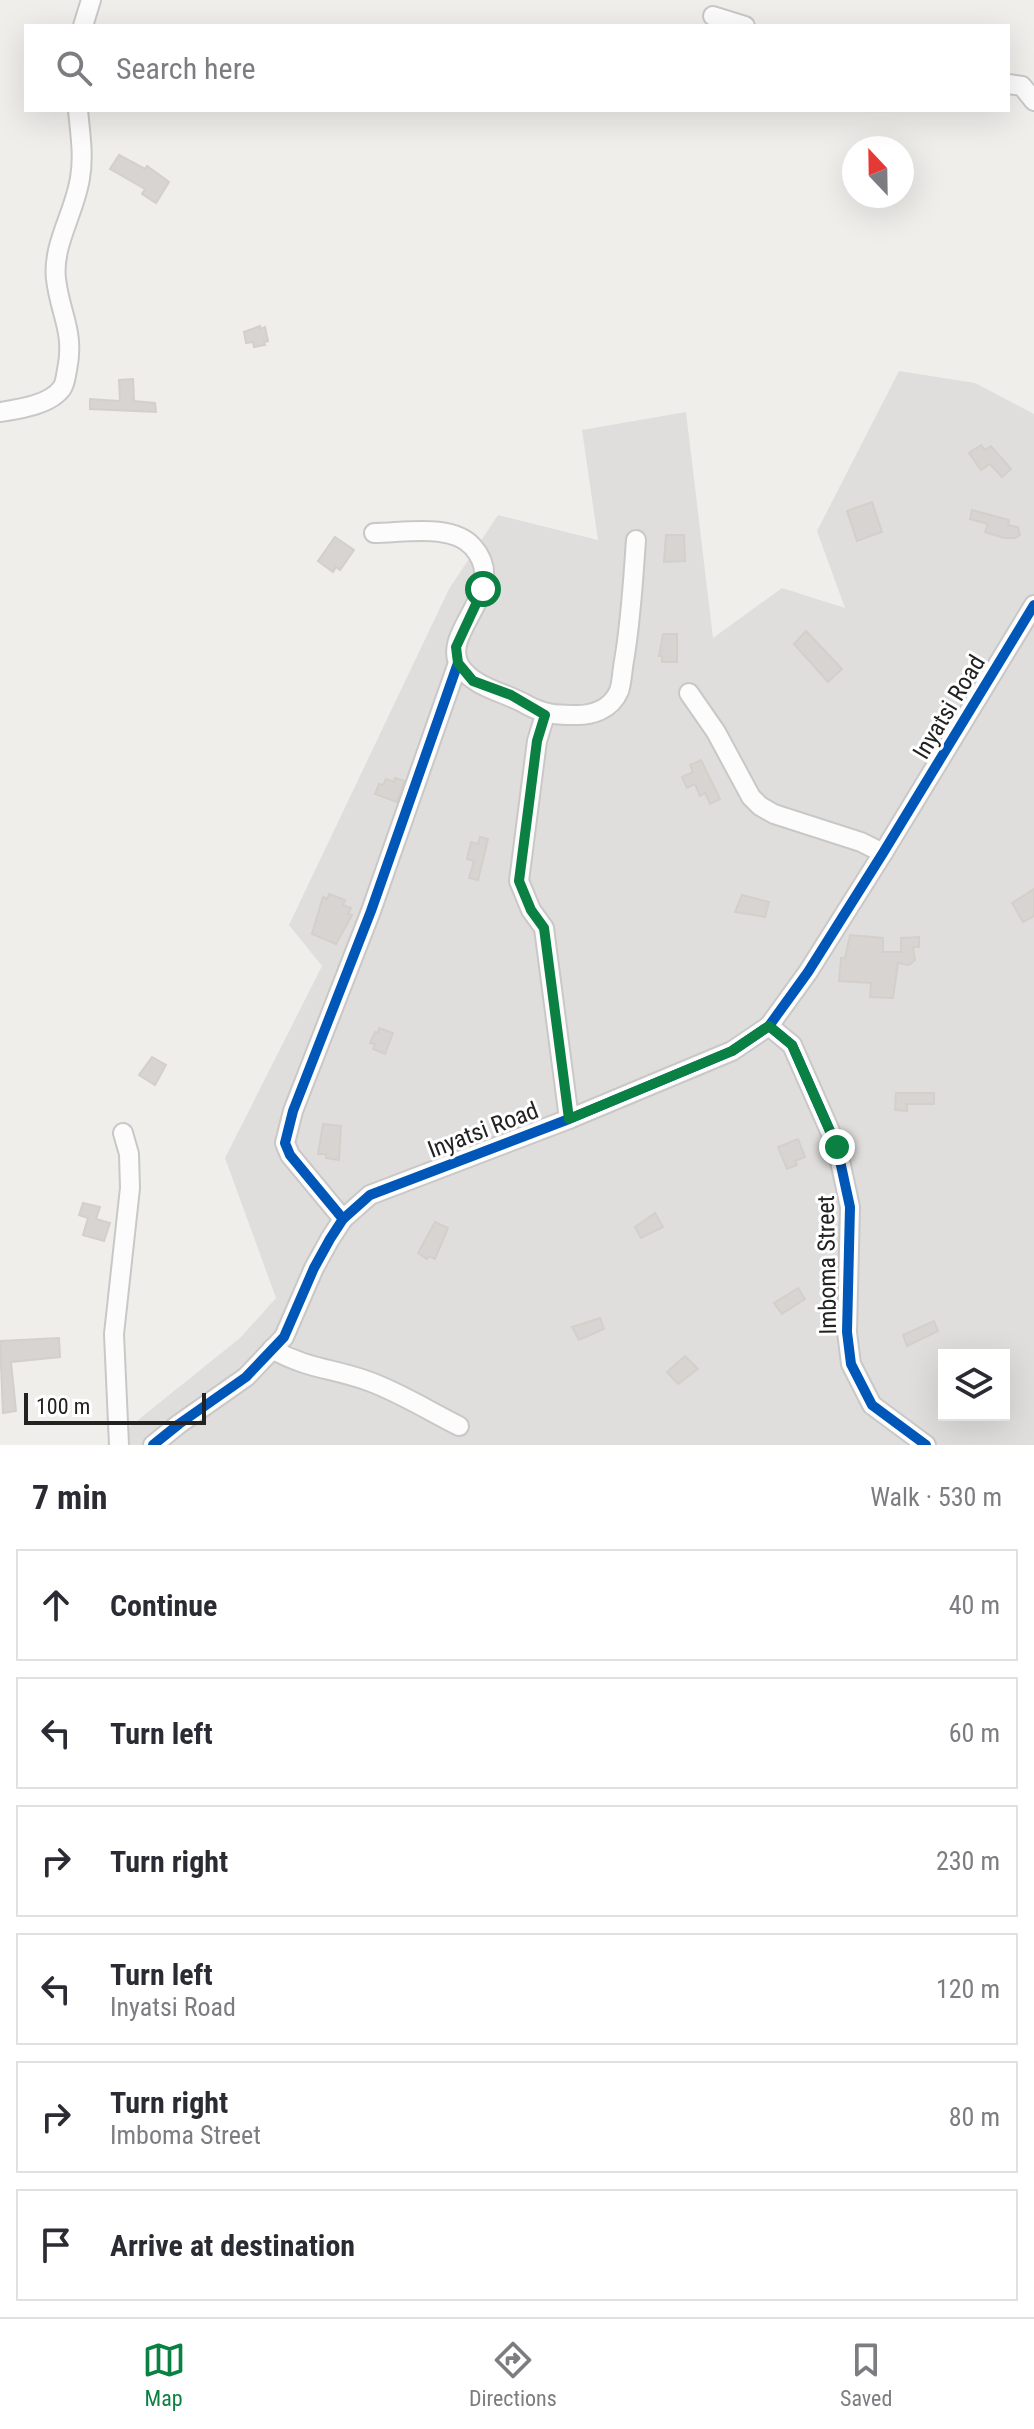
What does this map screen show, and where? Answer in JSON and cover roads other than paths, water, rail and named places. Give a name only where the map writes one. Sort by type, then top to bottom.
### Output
[{"type":"street","points":[[84,24],[91,0]]},
{"type":"street","points":[[713,16],[739,24]]},
{"type":"street","points":[[1010,84],[1022,86],[1034,101]]},
{"type":"street","points":[[0,412],[47,400],[63,387],[69,360],[70,332],[56,278],[58,249],[81,177],[78,112]]},
{"type":"street","points":[[343,1219],[290,1155],[285,1143],[293,1111],[371,911],[458,663],[456,647],[483,589],[484,568],[476,550],[463,536],[446,532],[374,533]]},
{"type":"street","points":[[458,663],[473,681],[511,695],[545,715],[585,716],[606,708],[618,692],[630,629],[636,540]]},
{"type":"street","name":"Inyatsi Road","points":[[153,1445],[246,1377],[284,1337],[314,1268],[343,1219],[370,1195],[569,1119],[732,1051],[769,1026],[801,982],[883,853],[1034,605]]},
{"type":"street","points":[[689,693],[716,732],[751,797],[760,806],[774,814],[861,842],[883,853]]},
{"type":"street","points":[[545,715],[537,741],[519,881],[531,910],[544,928],[569,1119]]},
{"type":"street","name":"Imboma Street","points":[[769,1026],[792,1045],[837,1147],[850,1207],[847,1332],[851,1364],[872,1405],[926,1445]]},
{"type":"street","points":[[119,1445],[114,1334],[130,1188],[129,1154],[123,1133]]},
{"type":"street","points":[[272,1349],[295,1362],[372,1382],[459,1426]]},
{"type":"street","points":[[895,1423],[900,1445]]}]
